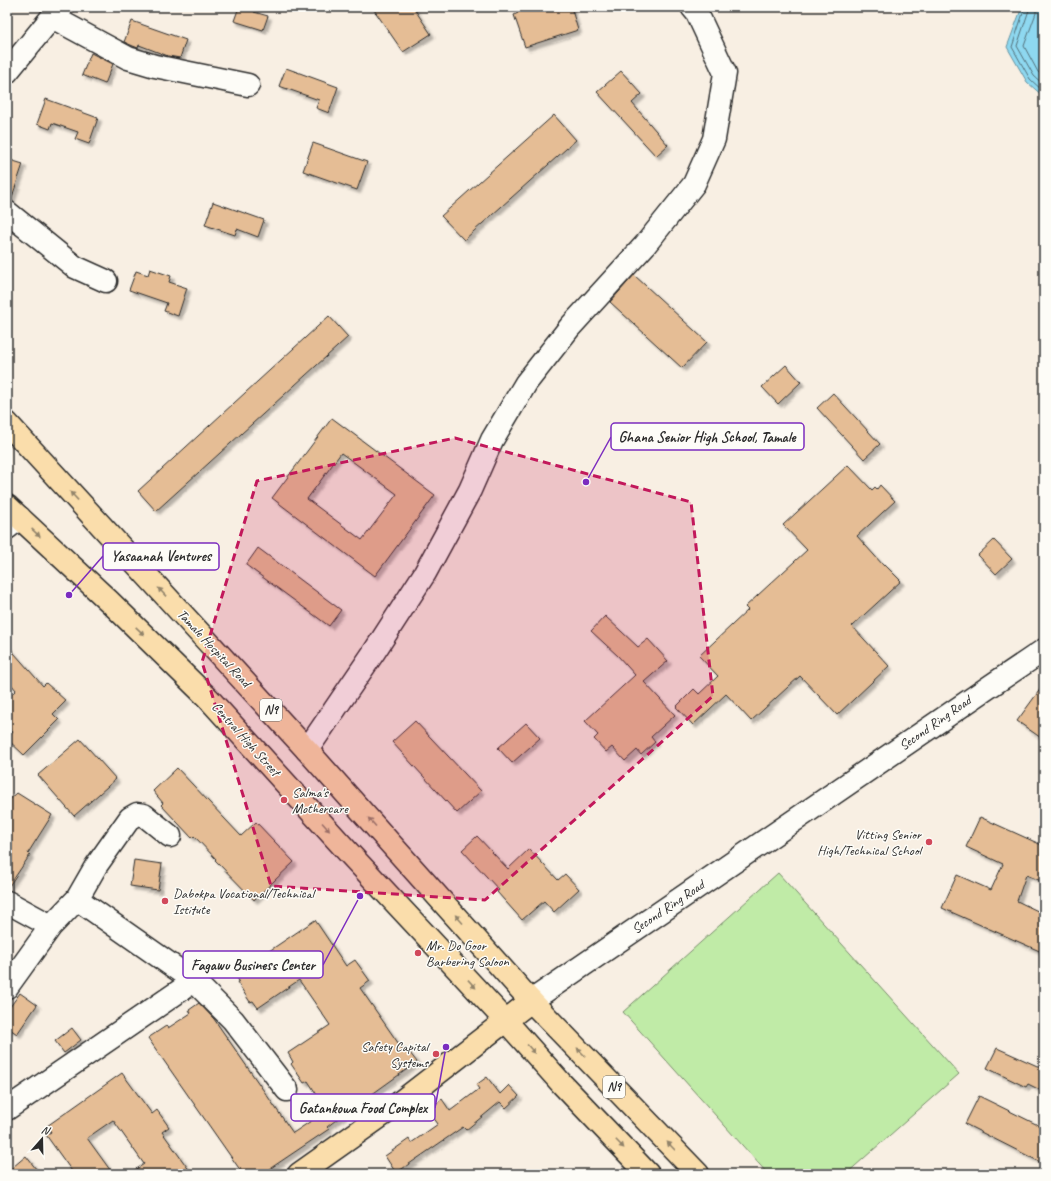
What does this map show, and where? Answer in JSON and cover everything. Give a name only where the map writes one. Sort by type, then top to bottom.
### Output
[{"type":"main road","name":"Tamale Hospital Road","points":[[7,422],[307,750],[531,1000]]},
{"type":"main road","name":"Central High Street","points":[[11,517],[110,602],[208,698],[348,852],[506,1020]]},
{"type":"main road","name":"Second Ring Road","points":[[299,1174],[398,1104],[531,1000]]},
{"type":"main road","name":"N9","points":[[531,1000],[698,1174]]},
{"type":"main road","name":"N9","points":[[506,1020],[562,1084],[648,1174]]},
{"type":"street","points":[[307,750],[374,652],[424,573],[470,490],[492,440],[526,383],[570,327],[645,245],[694,184],[714,139],[725,73],[697,13],[692,7]]},
{"type":"street","points":[[7,72],[57,12],[128,58],[155,66],[248,85]]},
{"type":"street","points":[[7,212],[75,267],[106,281]]},
{"type":"street","name":"Second Ring Road","points":[[531,1000],[1044,650]]},
{"type":"street","points":[[7,987],[51,926],[77,899],[96,866],[130,818],[137,814],[144,814],[170,836]]},
{"type":"street","points":[[77,899],[194,981],[233,1020],[287,1090]]},
{"type":"street","points":[[7,902],[51,926]]},
{"type":"street","points":[[7,1109],[194,981]]},
{"type":"highlighted area","points":[[455,438],[691,502],[713,696],[485,900],[271,886],[202,662],[257,481]]},
{"type":"green space","points":[[778,873],[959,1074],[846,1174],[768,1174],[623,1012]]},
{"type":"water","points":[[1022,7],[1044,7],[1044,97],[1027,82],[1007,47]]},
{"type":"building","points":[[239,7],[256,7],[254,12],[268,16],[263,30],[234,21]]},
{"type":"building","points":[[372,7],[413,7],[431,34],[403,52]]},
{"type":"building","points":[[516,7],[571,7],[578,30],[525,47],[514,15],[518,13]]},
{"type":"building","points":[[132,21],[186,40],[180,58],[168,56],[139,45],[138,48],[124,42]]},
{"type":"building","points":[[91,53],[113,64],[105,84],[82,75]]},
{"type":"building","points":[[286,68],[338,87],[329,113],[316,108],[319,100],[279,86]]},
{"type":"building","points":[[621,71],[642,94],[632,103],[668,145],[656,156],[597,92]]},
{"type":"building","points":[[46,99],[98,118],[89,144],[75,139],[78,132],[52,123],[50,129],[37,124]]},
{"type":"building","points":[[554,115],[576,140],[464,240],[441,216]]},
{"type":"building","points":[[313,143],[367,162],[357,190],[303,171]]},
{"type":"building","points":[[7,159],[23,164],[11,200],[7,200]]},
{"type":"building","points":[[213,202],[264,220],[258,237],[237,229],[235,235],[205,225]]},
{"type":"building","points":[[150,269],[171,276],[169,282],[187,288],[178,316],[164,311],[167,303],[129,290],[136,271],[148,275]]},
{"type":"building","points":[[634,275],[707,342],[682,368],[610,302]]},
{"type":"building","points":[[329,316],[348,337],[156,511],[138,491]]},
{"type":"building","points":[[786,365],[801,382],[778,404],[762,387]]},
{"type":"building","points":[[833,393],[880,444],[864,459],[817,408]]},
{"type":"building","points":[[332,418],[435,495],[375,576],[272,498]],"holes":[[[341,453],[397,494],[362,540],[307,499]]]},
{"type":"building","points":[[848,465],[872,490],[875,487],[877,489],[880,485],[895,501],[857,536],[883,565],[884,564],[901,581],[852,626],[889,666],[837,715],[800,676],[751,721],[726,694],[693,725],[676,707],[694,689],[699,694],[718,676],[699,656],[748,610],[745,607],[807,550],[783,525]]},
{"type":"building","points":[[994,540],[1012,559],[996,574],[978,555]]},
{"type":"building","points":[[258,548],[341,610],[329,626],[246,565]]},
{"type":"building","points":[[605,616],[638,647],[648,639],[668,661],[644,682],[675,715],[651,737],[655,742],[641,755],[637,750],[625,761],[612,747],[606,752],[594,739],[598,735],[585,721],[635,675],[618,656],[591,631]]},
{"type":"building","points":[[7,645],[43,686],[46,683],[66,701],[53,714],[59,720],[24,755],[7,739],[13,732],[7,727],[7,699],[16,690],[7,679]]},
{"type":"building","points":[[1044,684],[1044,740],[1017,721]]},
{"type":"building","points":[[415,721],[481,791],[457,813],[392,742]]},
{"type":"building","points":[[526,723],[540,738],[512,763],[498,748]]},
{"type":"building","points":[[80,739],[116,779],[74,816],[38,775]]},
{"type":"building","points":[[177,768],[241,836],[256,822],[294,862],[254,900],[194,836],[192,838],[161,805],[163,803],[153,791]]},
{"type":"building","points":[[17,793],[52,815],[28,853],[30,855],[7,889],[7,802]]},
{"type":"building","points":[[980,817],[1044,846],[1044,882],[1026,875],[1017,901],[1044,914],[1044,953],[942,908],[957,875],[991,890],[1003,864],[966,847]]},
{"type":"building","points":[[477,836],[508,869],[529,849],[558,880],[565,874],[579,889],[554,912],[544,901],[522,920],[497,892],[499,890],[462,850]]},
{"type":"building","points":[[134,860],[162,864],[158,890],[130,886]]},
{"type":"building","points":[[315,920],[346,966],[355,960],[370,981],[360,988],[403,1050],[406,1048],[417,1062],[336,1120],[327,1127],[329,1129],[262,1174],[243,1174],[148,1038],[166,1026],[168,1028],[191,1013],[189,1010],[199,1003],[214,1019],[293,1133],[320,1115],[319,1114],[326,1109],[308,1081],[304,1083],[291,1064],[293,1062],[288,1053],[330,1025],[299,980],[258,1008],[253,1001],[250,1002],[237,982],[239,981],[235,974]]},
{"type":"building","points":[[20,993],[37,1005],[17,1034],[7,1027],[7,1011]]},
{"type":"building","points":[[72,1028],[81,1040],[64,1053],[55,1041]]},
{"type":"building","points":[[997,1048],[1044,1069],[1044,1092],[1028,1084],[1026,1087],[987,1068]]},
{"type":"building","points":[[122,1073],[152,1114],[157,1110],[169,1127],[162,1132],[192,1174],[129,1174],[144,1164],[113,1120],[87,1138],[113,1174],[74,1174],[46,1135],[51,1132],[47,1126]]},
{"type":"building","points":[[487,1077],[500,1094],[509,1085],[519,1096],[506,1108],[500,1102],[466,1130],[463,1127],[396,1173],[385,1156],[409,1139],[411,1143],[438,1124],[428,1110],[442,1099],[450,1111],[479,1089],[476,1085]]},
{"type":"building","points":[[979,1096],[1044,1128],[1044,1164],[965,1124]]},
{"type":"building","points":[[26,1156],[40,1174],[7,1174],[7,1172]]},
{"type":"place","name":"Ghana Senior High School, Tamale","points":[[586,482]]},
{"type":"place","name":"Yasaanah Ventures","points":[[69,595]]},
{"type":"place","name":"Salma's Mothercare","points":[[284,800]]},
{"type":"place","name":"Vitting Senior High/Technical School","points":[[929,842]]},
{"type":"place","name":"Fagawu Business Center","points":[[360,896]]},
{"type":"place","name":"Dabokpa Vocational/Technical Istitute","points":[[165,901]]},
{"type":"place","name":"Mr. Do Goor Barbering Saloon","points":[[418,953]]},
{"type":"place","name":"Gatankowa Food Complex","points":[[446,1047]]},
{"type":"place","name":"Safety Capital Systems","points":[[436,1054]]}]
